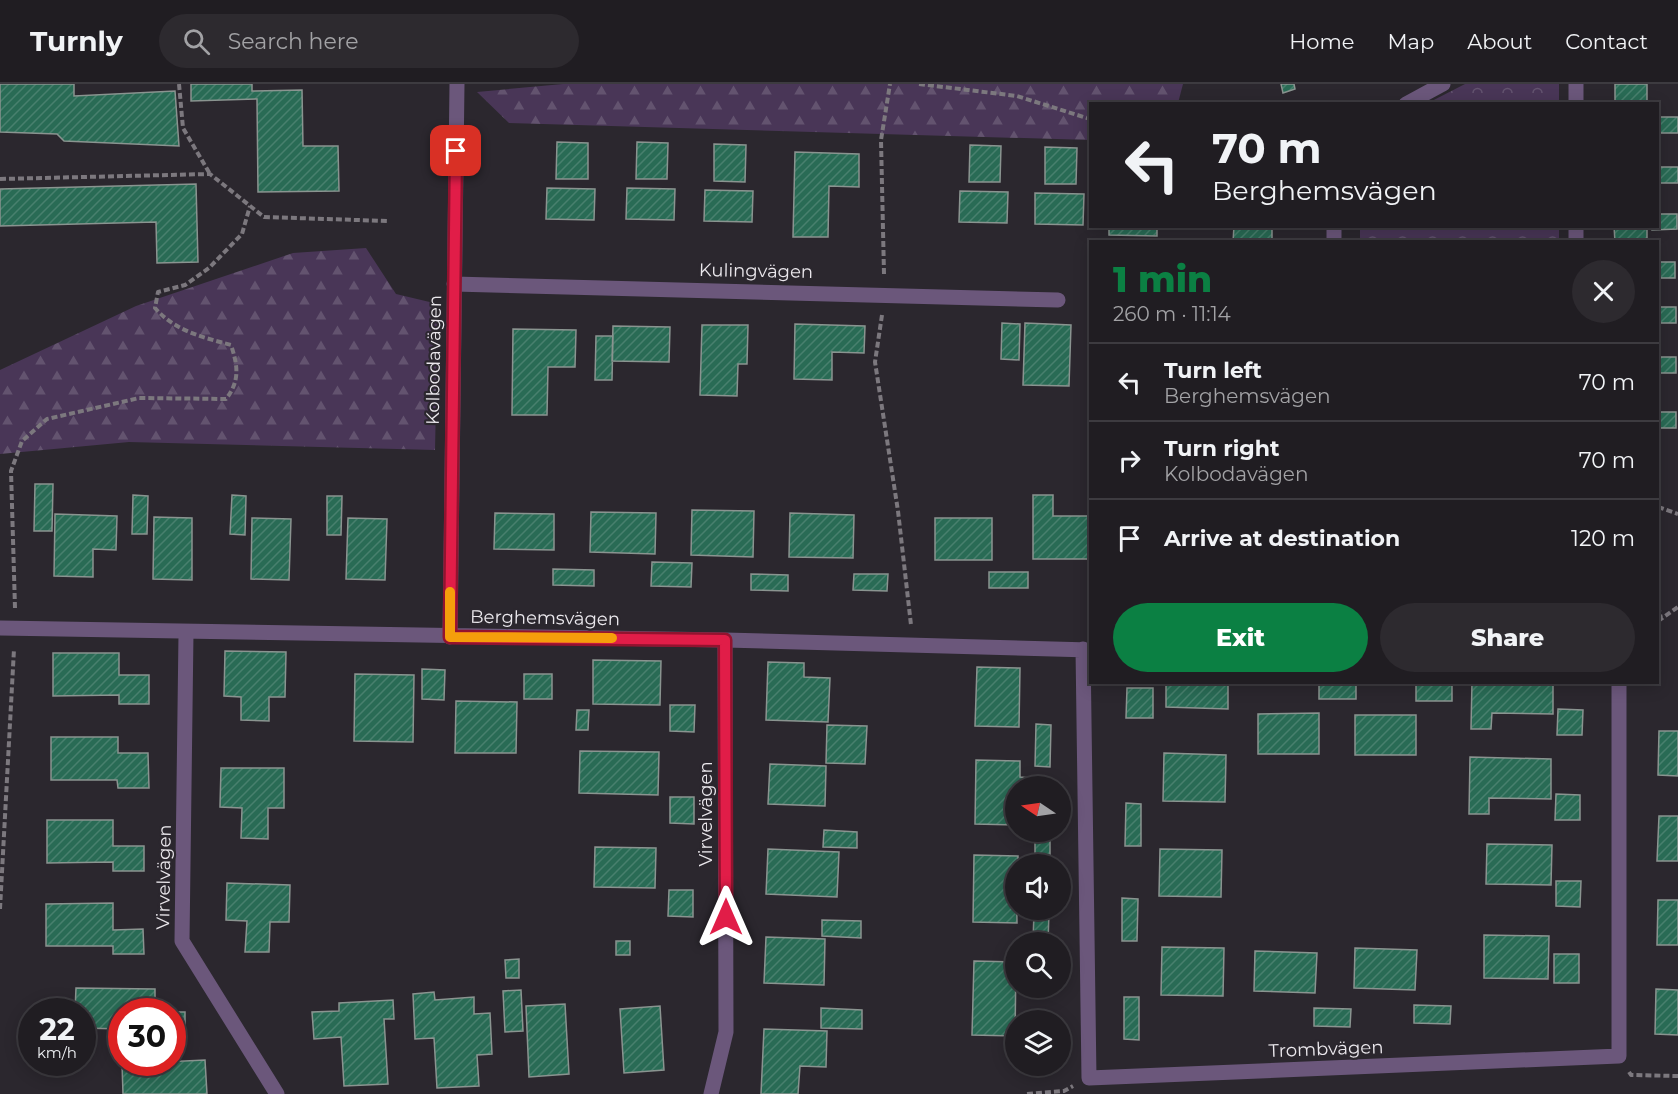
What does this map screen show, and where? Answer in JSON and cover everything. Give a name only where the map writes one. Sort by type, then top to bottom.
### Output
[{"type":"street","name":"Kolbodavägen","points":[[450,637],[457,84]]},
{"type":"street","points":[[1410,102],[1443,84]]},
{"type":"street","points":[[1576,84],[1576,102]]},
{"type":"street","name":"Kulingvägen","points":[[454,284],[885,293],[1058,300]]},
{"type":"street","name":"Berghemsvägen","points":[[7,628],[186,633],[725,640],[1087,650]]},
{"type":"street","name":"Virvelvägen","points":[[186,633],[182,941],[277,1094]]},
{"type":"street","name":"Virvelvägen","points":[[711,1094],[726,1032],[725,640]]},
{"type":"street","points":[[1087,650],[1089,1078]]},
{"type":"street","points":[[1619,684],[1620,1056]]},
{"type":"street","name":"Trombvägen","points":[[1089,1078],[1620,1056]]},
{"type":"path","points":[[179,84],[183,128],[210,174],[264,217],[388,221]]},
{"type":"path","points":[[890,84],[881,140],[885,293],[875,362],[898,511],[913,645]]},
{"type":"path","points":[[919,84],[1017,96],[1089,119]]},
{"type":"path","points":[[0,179],[210,174]]},
{"type":"path","points":[[0,909],[11,471],[22,441],[47,419],[139,398],[226,399],[236,386],[237,363],[231,345],[168,322],[155,308],[158,292],[185,285],[210,268],[242,234],[250,206]]},
{"type":"path","points":[[1659,507],[1678,514]]},
{"type":"path","points":[[1659,619],[1678,608]]},
{"type":"path","points":[[1620,1056],[1631,1075],[1678,1076]]},
{"type":"path","points":[[1027,1094],[1064,1091],[1089,1078]]},
{"type":"green space","points":[[563,84],[1183,84],[1178,102],[1089,102],[1089,140],[509,123],[477,92]]},
{"type":"green space","points":[[1465,84],[1559,84],[1559,102],[1430,102]]},
{"type":"green space","points":[[1360,228],[1559,228],[1559,240],[1360,240]]},
{"type":"green space","points":[[366,248],[396,294],[438,304],[435,450],[129,442],[0,454],[0,370],[136,306],[293,253]]},
{"type":"building","points":[[0,84],[74,84],[74,96],[175,91],[179,146],[64,141],[57,134],[0,132]]},
{"type":"building","points":[[191,84],[252,84],[252,91],[302,90],[303,146],[338,146],[339,191],[258,192],[257,99],[191,101]]},
{"type":"building","points":[[1281,84],[1294,84],[1295,89],[1283,93]]},
{"type":"building","points":[[1615,84],[1647,84],[1647,102],[1615,102]]},
{"type":"building","points":[[1659,117],[1678,117],[1678,133],[1659,133]]},
{"type":"building","points":[[557,142],[588,143],[588,179],[556,179]]},
{"type":"building","points":[[637,142],[668,143],[667,179],[636,179]]},
{"type":"building","points":[[714,144],[746,145],[745,182],[714,181]]},
{"type":"building","points":[[970,145],[1001,146],[1000,182],[969,182]]},
{"type":"building","points":[[1045,147],[1077,148],[1076,184],[1045,184]]},
{"type":"building","points":[[795,152],[859,154],[859,187],[829,186],[828,237],[793,237]]},
{"type":"building","points":[[1659,167],[1678,167],[1678,183],[1659,183]]},
{"type":"building","points":[[196,184],[198,262],[157,263],[156,222],[0,226],[0,189]]},
{"type":"building","points":[[547,188],[595,189],[594,220],[546,219]]},
{"type":"building","points":[[627,188],[675,189],[674,220],[626,219]]},
{"type":"building","points":[[705,190],[753,191],[752,222],[704,221]]},
{"type":"building","points":[[960,191],[1008,192],[1007,223],[959,222]]},
{"type":"building","points":[[1035,193],[1084,194],[1083,225],[1035,224]]},
{"type":"building","points":[[1659,214],[1677,214],[1677,229],[1652,230],[1652,228],[1659,228]]},
{"type":"building","points":[[1109,228],[1157,228],[1157,236],[1109,235]]},
{"type":"building","points":[[1234,228],[1272,228],[1272,240],[1233,240]]},
{"type":"building","points":[[1614,228],[1647,228],[1647,240],[1615,240]]},
{"type":"building","points":[[1659,262],[1675,262],[1675,278],[1659,278]]},
{"type":"building","points":[[1659,307],[1676,307],[1676,323],[1659,323]]},
{"type":"building","points":[[1002,323],[1020,324],[1019,360],[1001,359]]},
{"type":"building","points":[[1025,323],[1071,325],[1069,386],[1023,385]]},
{"type":"building","points":[[795,324],[865,326],[864,353],[832,352],[832,380],[794,379]]},
{"type":"building","points":[[702,325],[748,325],[747,364],[738,364],[737,396],[700,395]]},
{"type":"building","points":[[613,326],[670,327],[669,362],[612,361]]},
{"type":"building","points":[[513,329],[576,330],[575,367],[548,367],[547,415],[512,415]]},
{"type":"building","points":[[596,336],[613,336],[612,380],[595,380]]},
{"type":"building","points":[[1659,357],[1676,357],[1676,373],[1659,373]]},
{"type":"building","points":[[1659,412],[1676,412],[1676,428],[1659,428]]},
{"type":"building","points":[[35,484],[53,484],[52,531],[34,531]]},
{"type":"building","points":[[133,495],[148,496],[147,534],[132,534]]},
{"type":"building","points":[[232,495],[246,496],[245,535],[230,534]]},
{"type":"building","points":[[1033,495],[1053,495],[1053,516],[1089,516],[1089,559],[1033,559]]},
{"type":"building","points":[[327,496],[342,496],[341,535],[327,535]]},
{"type":"building","points":[[692,510],[754,511],[753,557],[691,555]]},
{"type":"building","points":[[591,512],[656,513],[655,554],[590,552]]},
{"type":"building","points":[[495,513],[554,514],[554,550],[494,549]]},
{"type":"building","points":[[790,513],[854,515],[853,558],[789,557]]},
{"type":"building","points":[[55,514],[117,516],[116,550],[93,549],[93,577],[54,576]]},
{"type":"building","points":[[154,517],[192,518],[192,580],[153,579]]},
{"type":"building","points":[[252,518],[291,519],[289,580],[251,579]]},
{"type":"building","points":[[348,518],[387,519],[385,580],[346,579]]},
{"type":"building","points":[[935,518],[992,518],[992,560],[935,560]]},
{"type":"building","points":[[652,562],[692,563],[691,587],[651,586]]},
{"type":"building","points":[[553,569],[594,570],[594,586],[553,585]]},
{"type":"building","points":[[989,572],[1028,572],[1028,588],[989,588]]},
{"type":"building","points":[[751,574],[788,575],[788,591],[751,590]]},
{"type":"building","points":[[854,574],[888,574],[887,591],[853,590]]},
{"type":"building","points":[[225,651],[286,652],[285,697],[269,697],[269,721],[241,720],[241,697],[224,696]]},
{"type":"building","points":[[53,653],[119,653],[119,675],[149,675],[149,704],[119,704],[119,695],[53,696]]},
{"type":"building","points":[[593,660],[661,661],[660,705],[593,704]]},
{"type":"building","points":[[768,662],[804,663],[804,677],[830,678],[828,722],[766,720]]},
{"type":"building","points":[[977,667],[1020,668],[1019,727],[975,726]]},
{"type":"building","points":[[422,669],[445,670],[444,700],[422,699]]},
{"type":"building","points":[[355,674],[414,675],[413,742],[354,741]]},
{"type":"building","points":[[524,674],[552,674],[552,699],[524,699]]},
{"type":"building","points":[[1166,684],[1228,684],[1228,709],[1166,707]]},
{"type":"building","points":[[1319,684],[1356,684],[1356,699],[1319,699]]},
{"type":"building","points":[[1416,684],[1452,684],[1452,701],[1416,701]]},
{"type":"building","points":[[1472,684],[1553,684],[1553,714],[1492,713],[1491,729],[1471,729]]},
{"type":"building","points":[[1127,688],[1153,688],[1153,718],[1126,718]]},
{"type":"building","points":[[456,701],[517,702],[516,753],[455,753]]},
{"type":"building","points":[[670,705],[695,705],[694,732],[670,731]]},
{"type":"building","points":[[1558,709],[1583,710],[1582,735],[1557,735]]},
{"type":"building","points":[[577,710],[589,710],[588,730],[576,730]]},
{"type":"building","points":[[1319,713],[1319,754],[1258,754],[1258,714]]},
{"type":"building","points":[[1355,715],[1416,715],[1416,755],[1355,755]]},
{"type":"building","points":[[1036,724],[1051,725],[1050,767],[1035,766]]},
{"type":"building","points":[[827,725],[867,726],[865,764],[826,763]]},
{"type":"building","points":[[1659,731],[1678,731],[1678,776],[1658,775]]},
{"type":"building","points":[[51,737],[118,737],[118,753],[148,753],[149,788],[118,788],[117,780],[51,780]]},
{"type":"building","points":[[580,751],[659,752],[658,795],[579,793]]},
{"type":"building","points":[[1164,753],[1226,755],[1225,802],[1163,801]]},
{"type":"building","points":[[1470,757],[1551,759],[1551,799],[1489,798],[1489,814],[1469,814]]},
{"type":"building","points":[[976,760],[1020,761],[1020,776],[1005,776],[1005,825],[975,824]]},
{"type":"building","points":[[770,764],[826,766],[825,806],[768,804]]},
{"type":"building","points":[[221,768],[284,768],[284,808],[268,808],[268,839],[241,838],[242,808],[220,807]]},
{"type":"building","points":[[1556,794],[1580,795],[1580,820],[1555,820]]},
{"type":"building","points":[[670,797],[694,797],[694,824],[670,823]]},
{"type":"building","points":[[1126,803],[1141,804],[1141,846],[1125,846]]},
{"type":"building","points":[[1659,816],[1678,816],[1678,861],[1657,861]]},
{"type":"building","points":[[47,820],[113,820],[113,846],[144,846],[144,871],[113,871],[113,862],[47,863]]},
{"type":"building","points":[[824,830],[857,832],[857,848],[823,847]]},
{"type":"building","points":[[1035,842],[1050,842],[1050,854],[1035,854]]},
{"type":"building","points":[[1487,844],[1552,845],[1551,885],[1486,884]]},
{"type":"building","points":[[595,847],[656,848],[655,888],[594,887]]},
{"type":"building","points":[[768,849],[839,852],[837,897],[766,894]]},
{"type":"building","points":[[1160,849],[1222,850],[1221,897],[1159,896]]},
{"type":"building","points":[[974,855],[1005,856],[1005,920],[1017,920],[1017,923],[973,922]]},
{"type":"building","points":[[1556,881],[1581,881],[1580,907],[1556,906]]},
{"type":"building","points":[[227,883],[290,885],[289,922],[270,922],[269,952],[245,952],[247,921],[226,920]]},
{"type":"building","points":[[669,890],[693,890],[693,917],[668,916]]},
{"type":"building","points":[[1122,898],[1138,899],[1137,941],[1122,941]]},
{"type":"building","points":[[1658,900],[1678,900],[1678,945],[1657,945]]},
{"type":"building","points":[[113,903],[113,930],[143,929],[144,954],[113,954],[113,946],[46,946],[46,904]]},
{"type":"building","points":[[822,920],[861,921],[861,938],[822,936]]},
{"type":"building","points":[[1034,920],[1049,920],[1048,932],[1033,932]]},
{"type":"building","points":[[1484,935],[1549,936],[1548,979],[1484,978]]},
{"type":"building","points":[[766,937],[825,939],[824,985],[764,983]]},
{"type":"building","points":[[616,941],[630,941],[630,955],[616,955]]},
{"type":"building","points":[[1162,947],[1224,948],[1223,996],[1161,995]]},
{"type":"building","points":[[1355,948],[1417,950],[1415,990],[1354,988]]},
{"type":"building","points":[[1255,951],[1317,953],[1315,993],[1254,991]]},
{"type":"building","points":[[1554,954],[1579,954],[1579,983],[1554,983]]},
{"type":"building","points":[[519,959],[519,978],[506,978],[505,960]]},
{"type":"building","points":[[974,961],[1005,962],[1005,998],[1016,998],[1015,1010],[1005,1010],[1005,1036],[972,1035]]},
{"type":"building","points":[[76,988],[155,989],[155,998],[108,998],[108,1029],[96,1028],[96,998],[76,998]]},
{"type":"building","points":[[1656,989],[1678,990],[1678,1035],[1655,1034]]},
{"type":"building","points":[[521,990],[523,1031],[505,1032],[503,991]]},
{"type":"building","points":[[434,992],[435,1000],[474,997],[474,1014],[490,1013],[492,1054],[477,1055],[479,1086],[437,1088],[434,1038],[415,1039],[413,994]]},
{"type":"building","points":[[1124,997],[1139,997],[1139,1040],[1124,1039]]},
{"type":"building","points":[[393,1000],[394,1019],[384,1019],[388,1084],[344,1086],[341,1037],[314,1039],[312,1012],[339,1011],[339,1003]]},
{"type":"building","points":[[565,1004],[569,1074],[529,1077],[526,1006]]},
{"type":"building","points":[[1414,1005],[1451,1006],[1450,1024],[1414,1023]]},
{"type":"building","points":[[660,1006],[664,1070],[624,1073],[620,1009]]},
{"type":"building","points":[[821,1008],[862,1010],[862,1029],[821,1028]]},
{"type":"building","points":[[1314,1008],[1351,1009],[1350,1027],[1314,1026]]},
{"type":"building","points":[[764,1029],[827,1031],[826,1067],[800,1066],[798,1094],[761,1094]]},
{"type":"building","points":[[205,1060],[207,1094],[123,1094],[122,1076],[186,1076],[186,1061]]},
{"type":"slow traffic","points":[[450,592],[450,637],[612,638]]},
{"type":"route","points":[[456,151],[450,637],[725,640],[726,917]]}]
